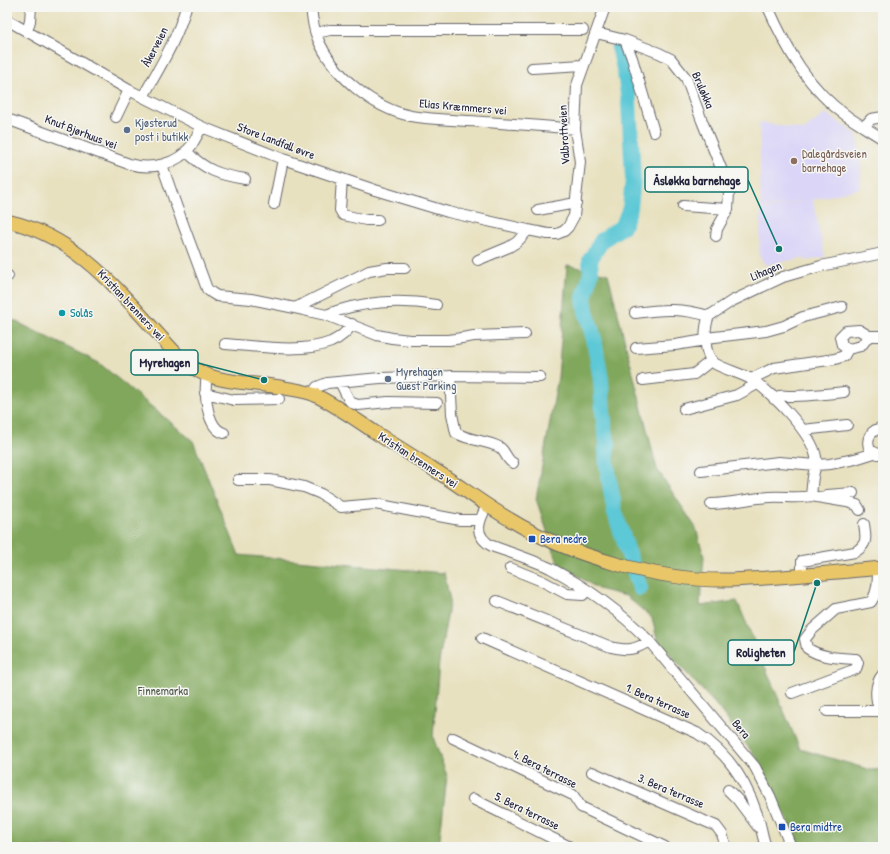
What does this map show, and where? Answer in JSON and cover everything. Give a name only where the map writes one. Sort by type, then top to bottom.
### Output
[{"type":"main road","name":"Kristian brenners vei","points":[[7,221],[34,229],[50,236],[86,259],[107,278],[184,362],[208,376],[219,379],[281,387],[312,394],[346,413],[487,506],[539,535],[587,554],[628,567],[667,575],[706,579],[730,580],[880,568]]},
{"type":"street","points":[[27,32],[31,7]]},
{"type":"street","name":"Åkerveien","points":[[143,97],[171,48],[186,7]]},
{"type":"street","name":"Elias Kræmmers vei","points":[[311,7],[316,33],[326,54],[341,74],[375,102],[395,111],[412,116],[575,129]]},
{"type":"street","name":"Valbrottveien","points":[[557,234],[564,231],[571,224],[576,204],[580,162],[575,129],[576,85],[605,7]]},
{"type":"street","points":[[768,7],[788,48],[804,74],[846,115],[883,139]]},
{"type":"street","name":"Store Landfall øvre","points":[[7,20],[128,90],[202,127],[283,159],[375,190],[448,212],[528,230],[548,234],[557,234]]},
{"type":"street","points":[[316,33],[330,30],[583,30]]},
{"type":"street","name":"Bruløkka","points":[[596,33],[625,40],[659,53],[671,59],[686,78],[729,192],[728,209],[717,229],[716,236]]},
{"type":"street","points":[[625,40],[632,58],[654,132]]},
{"type":"street","points":[[532,68],[583,66]]},
{"type":"street","points":[[116,117],[128,90]]},
{"type":"street","points":[[864,127],[871,119],[883,116]]},
{"type":"street","name":"Knut Bjørhuus vei","points":[[7,119],[129,164],[146,167],[162,165],[179,157],[191,145],[202,127]]},
{"type":"street","points":[[186,151],[196,162],[213,172],[245,179]]},
{"type":"street","points":[[274,204],[283,159]]},
{"type":"street","points":[[162,165],[203,278],[208,289],[217,296],[251,299],[295,308],[352,324],[377,335],[410,340],[449,340],[474,336],[525,334]]},
{"type":"street","points":[[342,179],[340,203],[341,213],[344,216],[359,219],[378,220]]},
{"type":"street","points":[[538,210],[576,204]]},
{"type":"street","points":[[683,206],[728,209]]},
{"type":"street","points":[[478,260],[509,247],[517,242],[528,230]]},
{"type":"street","name":"Lihagen","points":[[709,316],[739,298],[783,277],[821,266],[883,253]]},
{"type":"street","points":[[295,308],[369,271],[387,268],[405,268]]},
{"type":"street","points":[[326,316],[346,308],[391,302],[422,302],[436,305]]},
{"type":"street","points":[[636,348],[675,345],[706,339],[766,331],[784,326],[803,317],[842,307]]},
{"type":"street","points":[[635,313],[661,310],[686,310],[709,316],[707,322],[706,339],[708,353],[713,362],[754,382],[774,398],[803,430],[815,453],[816,465],[812,497]]},
{"type":"street","points":[[225,344],[289,348],[316,347],[333,341],[345,333],[352,324]]},
{"type":"street","points":[[868,336],[861,346],[848,349],[842,345],[840,337],[846,331],[859,330],[868,336],[883,336]]},
{"type":"street","points":[[684,409],[737,395],[774,368],[835,359],[844,356],[848,349]]},
{"type":"street","points":[[643,380],[694,374],[712,360]]},
{"type":"street","points":[[208,376],[205,393],[207,407],[216,428],[224,433]]},
{"type":"street","points":[[312,394],[317,387],[327,383],[380,378],[450,376],[540,377]]},
{"type":"street","points":[[450,376],[452,414],[456,432],[470,439],[499,447],[504,450],[509,461],[513,463]]},
{"type":"street","points":[[340,382],[349,400],[358,405],[388,402],[437,403]]},
{"type":"street","points":[[774,398],[781,395],[809,396],[844,392]]},
{"type":"street","points":[[205,393],[234,400],[279,399]]},
{"type":"street","points":[[803,430],[847,425]]},
{"type":"street","points":[[878,453],[870,450],[868,439],[873,432],[883,428]]},
{"type":"street","points":[[701,471],[779,462],[816,465],[855,459],[878,453]]},
{"type":"street","points":[[238,480],[270,480],[304,487],[321,494],[341,507],[375,504],[460,520],[479,520],[487,506]]},
{"type":"street","points":[[711,504],[725,504],[771,497],[801,498],[853,492]]},
{"type":"street","points":[[812,497],[847,502],[857,506],[860,510]]},
{"type":"street","name":"Bera","points":[[479,520],[480,534],[486,543],[548,568],[587,590],[631,623],[649,640],[755,767],[770,796],[791,847]]},
{"type":"street","points":[[802,575],[802,561],[856,552],[865,543],[864,524]]},
{"type":"street","points":[[510,568],[567,594],[583,595],[587,590]]},
{"type":"street","name":"Kristian brenners vei","points":[[792,693],[856,669],[858,663],[856,659],[837,658],[813,652],[807,648],[805,639],[812,630],[836,609],[871,602],[875,595],[880,568]]},
{"type":"street","points":[[497,601],[611,647],[623,650],[633,650],[649,640]]},
{"type":"street","name":"1. Bera terrasse","points":[[482,638],[698,733],[712,742],[742,778],[758,816],[766,847]]},
{"type":"street","points":[[881,712],[876,704],[876,695],[877,685],[883,674]]},
{"type":"street","points":[[827,711],[881,712]]},
{"type":"street","name":"4. Bera terrasse","points":[[452,738],[573,796],[581,807],[665,847]]},
{"type":"street","name":"3. Bera terrasse","points":[[592,772],[716,826],[722,834],[726,847]]},
{"type":"street","points":[[728,790],[746,810],[761,832]]},
{"type":"street","name":"5. Bera terrasse","points":[[473,799],[570,847]]},
{"type":"shaded area","points":[[826,113],[857,135],[861,166],[861,188],[813,200],[761,209],[759,122],[804,130]]},
{"type":"shaded area","points":[[813,200],[825,257],[805,261],[804,258],[765,265],[759,255],[761,210]]},
{"type":"green space","points":[[567,265],[608,274],[657,469],[696,528],[704,557],[700,606],[737,601],[800,749],[871,770],[883,769],[883,847],[800,847],[759,761],[716,705],[657,639],[652,618],[626,596],[598,589],[558,563],[536,499],[558,377]]},
{"type":"green space","name":"Finnemarka","points":[[7,317],[99,363],[193,441],[239,555],[444,573],[450,600],[439,662],[433,737],[447,776],[439,847],[7,847]]},
{"type":"waterway","points":[[619,47],[625,73],[629,102],[633,179],[630,208],[623,226],[602,240],[590,260],[591,273],[584,298],[594,339],[601,380],[605,432],[608,444],[606,449],[607,466],[615,513],[640,588]]},
{"type":"place","name":"Kjøsterud post i butikk","points":[[127,130]]},
{"type":"place","name":"Dalegårdsveien barnehage","points":[[794,161]]},
{"type":"place","name":"Åsløkka barnehage","points":[[779,249]]},
{"type":"place","name":"Solås","points":[[62,313]]},
{"type":"place","name":"Myrehagen Guest Parking","points":[[388,379]]},
{"type":"place","name":"Myrehagen","points":[[264,380]]},
{"type":"place","name":"Bera nedre","points":[[532,539]]},
{"type":"place","name":"Roligheten","points":[[817,583]]},
{"type":"place","name":"Bera midtre","points":[[782,827]]}]
